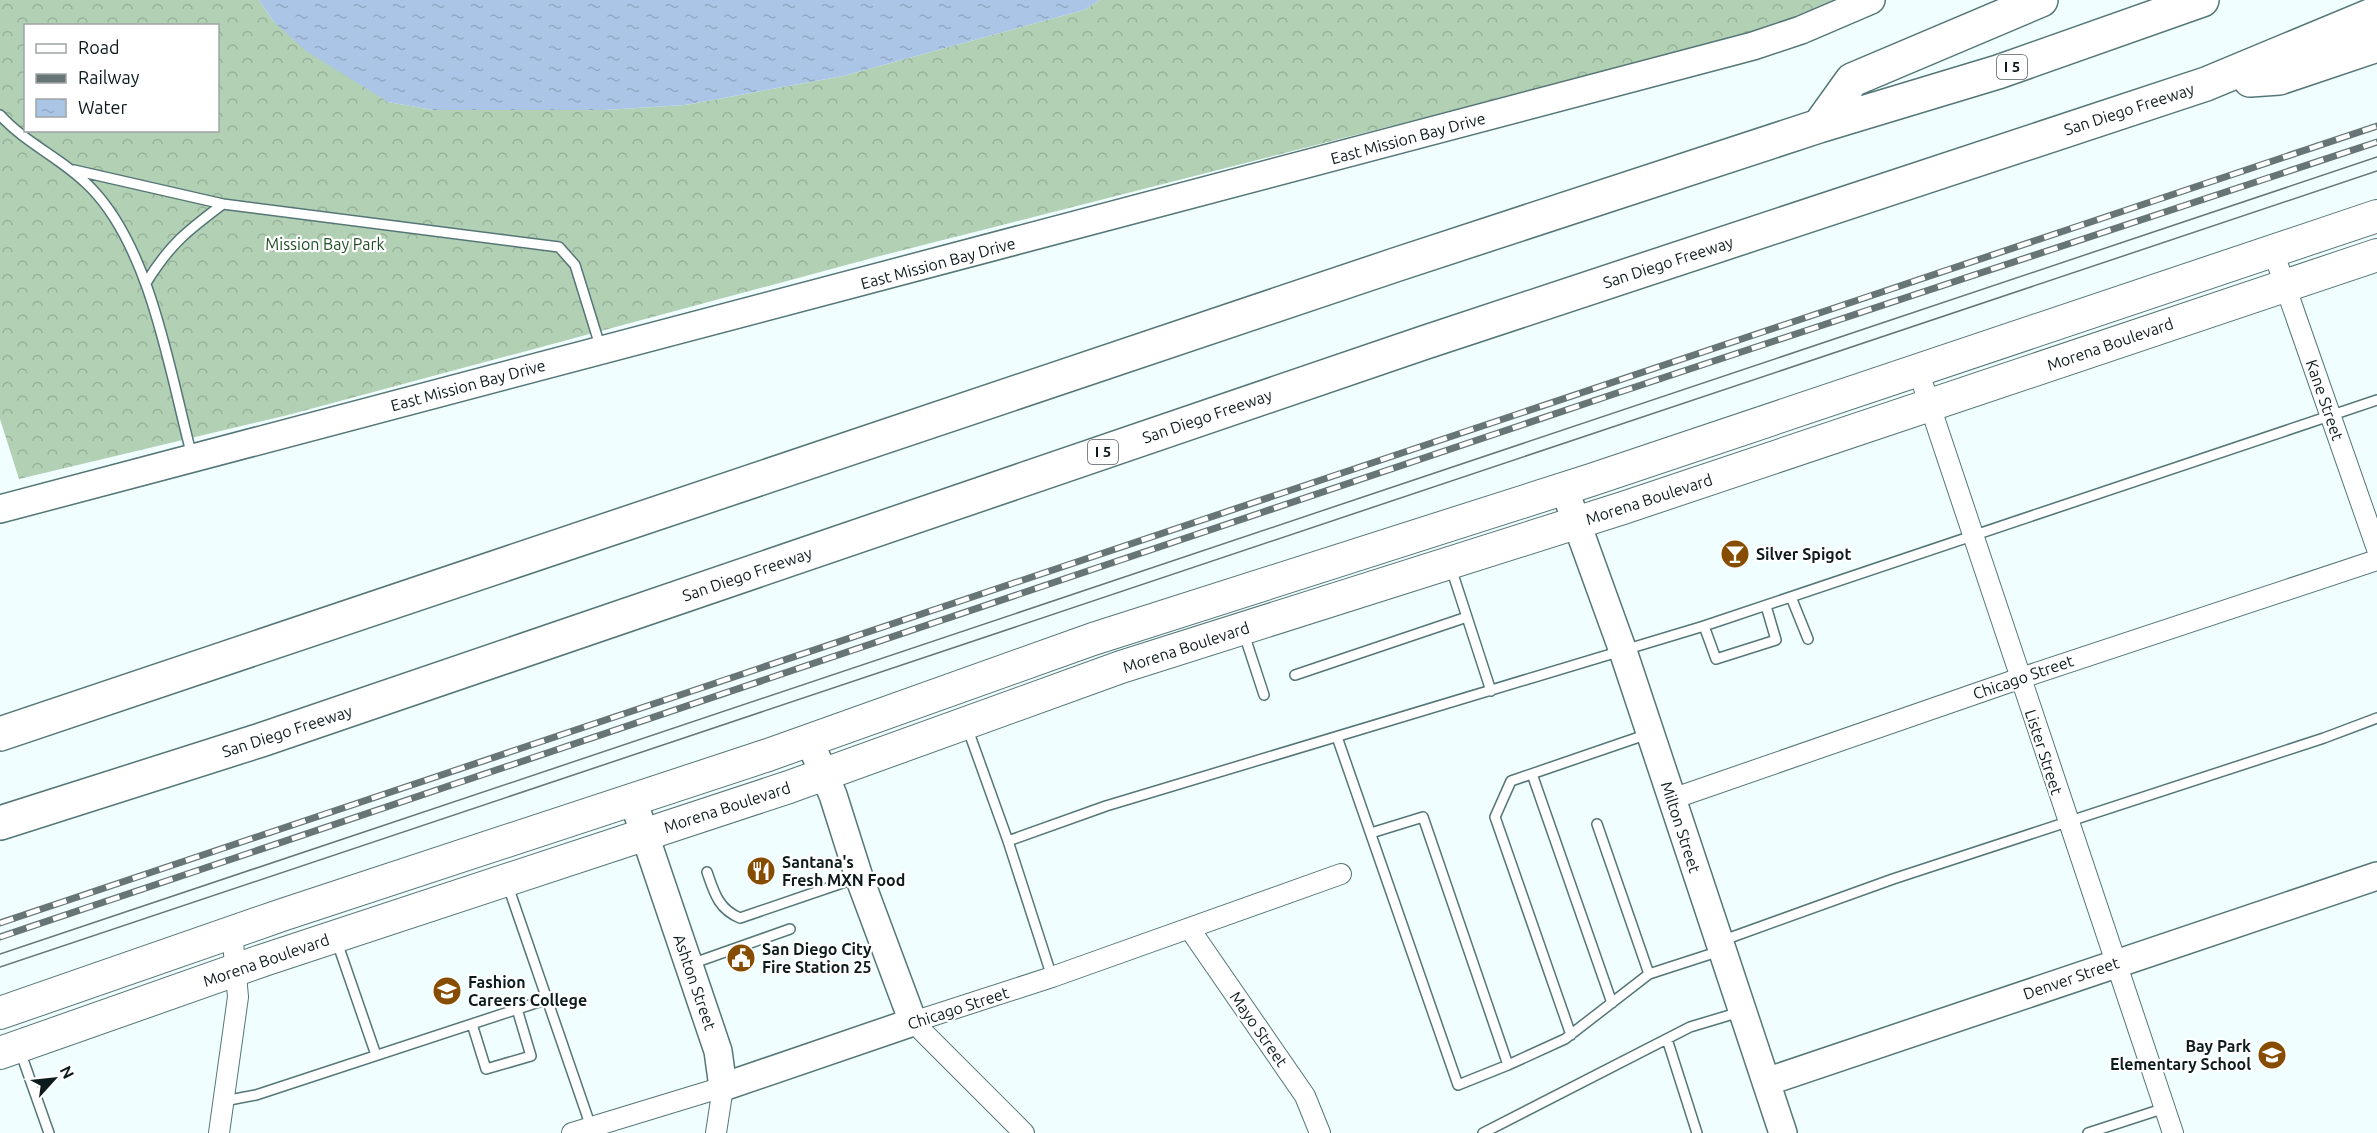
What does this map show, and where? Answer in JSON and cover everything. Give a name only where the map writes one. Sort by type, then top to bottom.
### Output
[{"type":"highway","points":[[1819,126],[1852,80],[2041,0]]},
{"type":"highway","name":"I 5","points":[[0,734],[333,620],[1819,126],[1998,72],[2202,0]]},
{"type":"highway","name":"San Diego Freeway","points":[[0,823],[261,740],[1412,346],[2206,84],[2377,13]]},
{"type":"highway","points":[[2206,84],[2279,78],[2377,45]]},
{"type":"main road","name":"East Mission Bay Drive","points":[[0,509],[601,349],[820,295],[1753,46],[1801,30],[1871,0]]},
{"type":"main road","points":[[0,1013],[232,932],[809,740],[1093,639],[1564,489],[2377,216]]},
{"type":"main road","name":"Morena Boulevard","points":[[9,1049],[237,970],[823,774],[1121,667],[1576,523],[2377,255]]},
{"type":"main road","name":"Milton Street","points":[[1564,489],[1623,651],[1783,1133]]},
{"type":"main road","points":[[809,740],[833,795],[859,877],[913,1022]]},
{"type":"main road","name":"Ashton Street","points":[[633,800],[718,1051],[723,1087]]},
{"type":"main road","name":"Denver Street","points":[[1766,1082],[2377,876]]},
{"type":"main road","name":"Chicago Street","points":[[723,1087],[913,1022]]},
{"type":"street","name":"Kane Street","points":[[2273,251],[2377,549]]},
{"type":"street","name":"Lister Street","points":[[1918,370],[2173,1133]]},
{"type":"street","name":"Chicago Street","points":[[1672,799],[2021,678],[2377,560]]},
{"type":"street","name":"Chicago Street","points":[[913,1022],[1052,977],[1341,874]]},
{"type":"street","name":"Mayo Street","points":[[1189,928],[1305,1096],[1320,1133]]},
{"type":"street","points":[[219,1133],[238,997],[232,932]]},
{"type":"street","points":[[913,1022],[1024,1133]]},
{"type":"street","name":"Chicago Street","points":[[572,1133],[723,1087]]},
{"type":"street","name":"Ashton Street","points":[[716,1133],[723,1087]]},
{"type":"lane","points":[[0,115],[74,170],[106,205],[146,283],[192,459]]},
{"type":"lane","points":[[74,170],[223,204],[559,247],[575,265],[601,349]]},
{"type":"lane","points":[[146,283],[164,254],[188,230],[223,204]]},
{"type":"lane","points":[[1008,841],[1106,806],[1704,626],[2377,400]]},
{"type":"lane","points":[[1450,563],[1491,691]]},
{"type":"lane","points":[[1791,597],[1808,639]]},
{"type":"lane","points":[[1704,626],[1716,659],[1776,640],[1766,606]]},
{"type":"lane","points":[[1294,675],[1467,617]]},
{"type":"lane","points":[[1242,629],[1264,695]]},
{"type":"lane","points":[[1337,737],[1458,1085],[1508,1065],[1571,1035],[1649,974],[1720,946],[2067,821],[2377,718]]},
{"type":"lane","points":[[966,723],[1008,841],[1052,977]]},
{"type":"lane","points":[[1571,1035],[1495,818],[1512,781],[1649,733]]},
{"type":"lane","points":[[1532,774],[1612,1003]]},
{"type":"lane","points":[[1371,833],[1423,817],[1508,1065]]},
{"type":"lane","points":[[1597,824],[1649,974]]},
{"type":"lane","points":[[707,872],[720,905],[728,913],[740,918],[859,877]]},
{"type":"lane","points":[[506,881],[591,1127]]},
{"type":"lane","points":[[689,965],[790,929]]},
{"type":"lane","points":[[335,937],[376,1055]]},
{"type":"lane","points":[[224,1101],[256,1095],[548,999]]},
{"type":"lane","points":[[472,1024],[486,1070],[531,1056],[517,1009]]},
{"type":"lane","points":[[1483,1133],[1690,1027],[1743,1011]]},
{"type":"lane","points":[[1667,1039],[1697,1133]]},
{"type":"lane","points":[[9,1049],[49,1133]]},
{"type":"lane","points":[[2088,1133],[2165,1108]]},
{"type":"green space","name":"Mission Bay Park","points":[[0,0],[259,0],[273,21],[388,102],[433,110],[605,110],[685,105],[843,76],[1084,10],[1100,0],[1833,0],[1761,32],[876,257],[288,415],[19,479],[0,419]]},
{"type":"water","points":[[259,0],[1100,0],[1084,10],[843,76],[685,105],[605,110],[433,110],[388,102],[306,51],[273,21]]},
{"type":"tram line","points":[[0,954],[2377,157]]},
{"type":"tram line","points":[[0,967],[2377,171]]},
{"type":"railway","points":[[0,923],[2377,126]]},
{"type":"railway","points":[[0,937],[1611,395],[2377,142]]},
{"type":"place","name":"Silver Spigot","points":[[1735,554]]},
{"type":"place","name":"Santana's Fresh MXN Food","points":[[761,871]]},
{"type":"place","name":"San Diego City Fire Station 25","points":[[741,958]]},
{"type":"place","name":"Fashion Careers College","points":[[447,991]]},
{"type":"place","name":"Bay Park Elementary School","points":[[2272,1055]]}]
